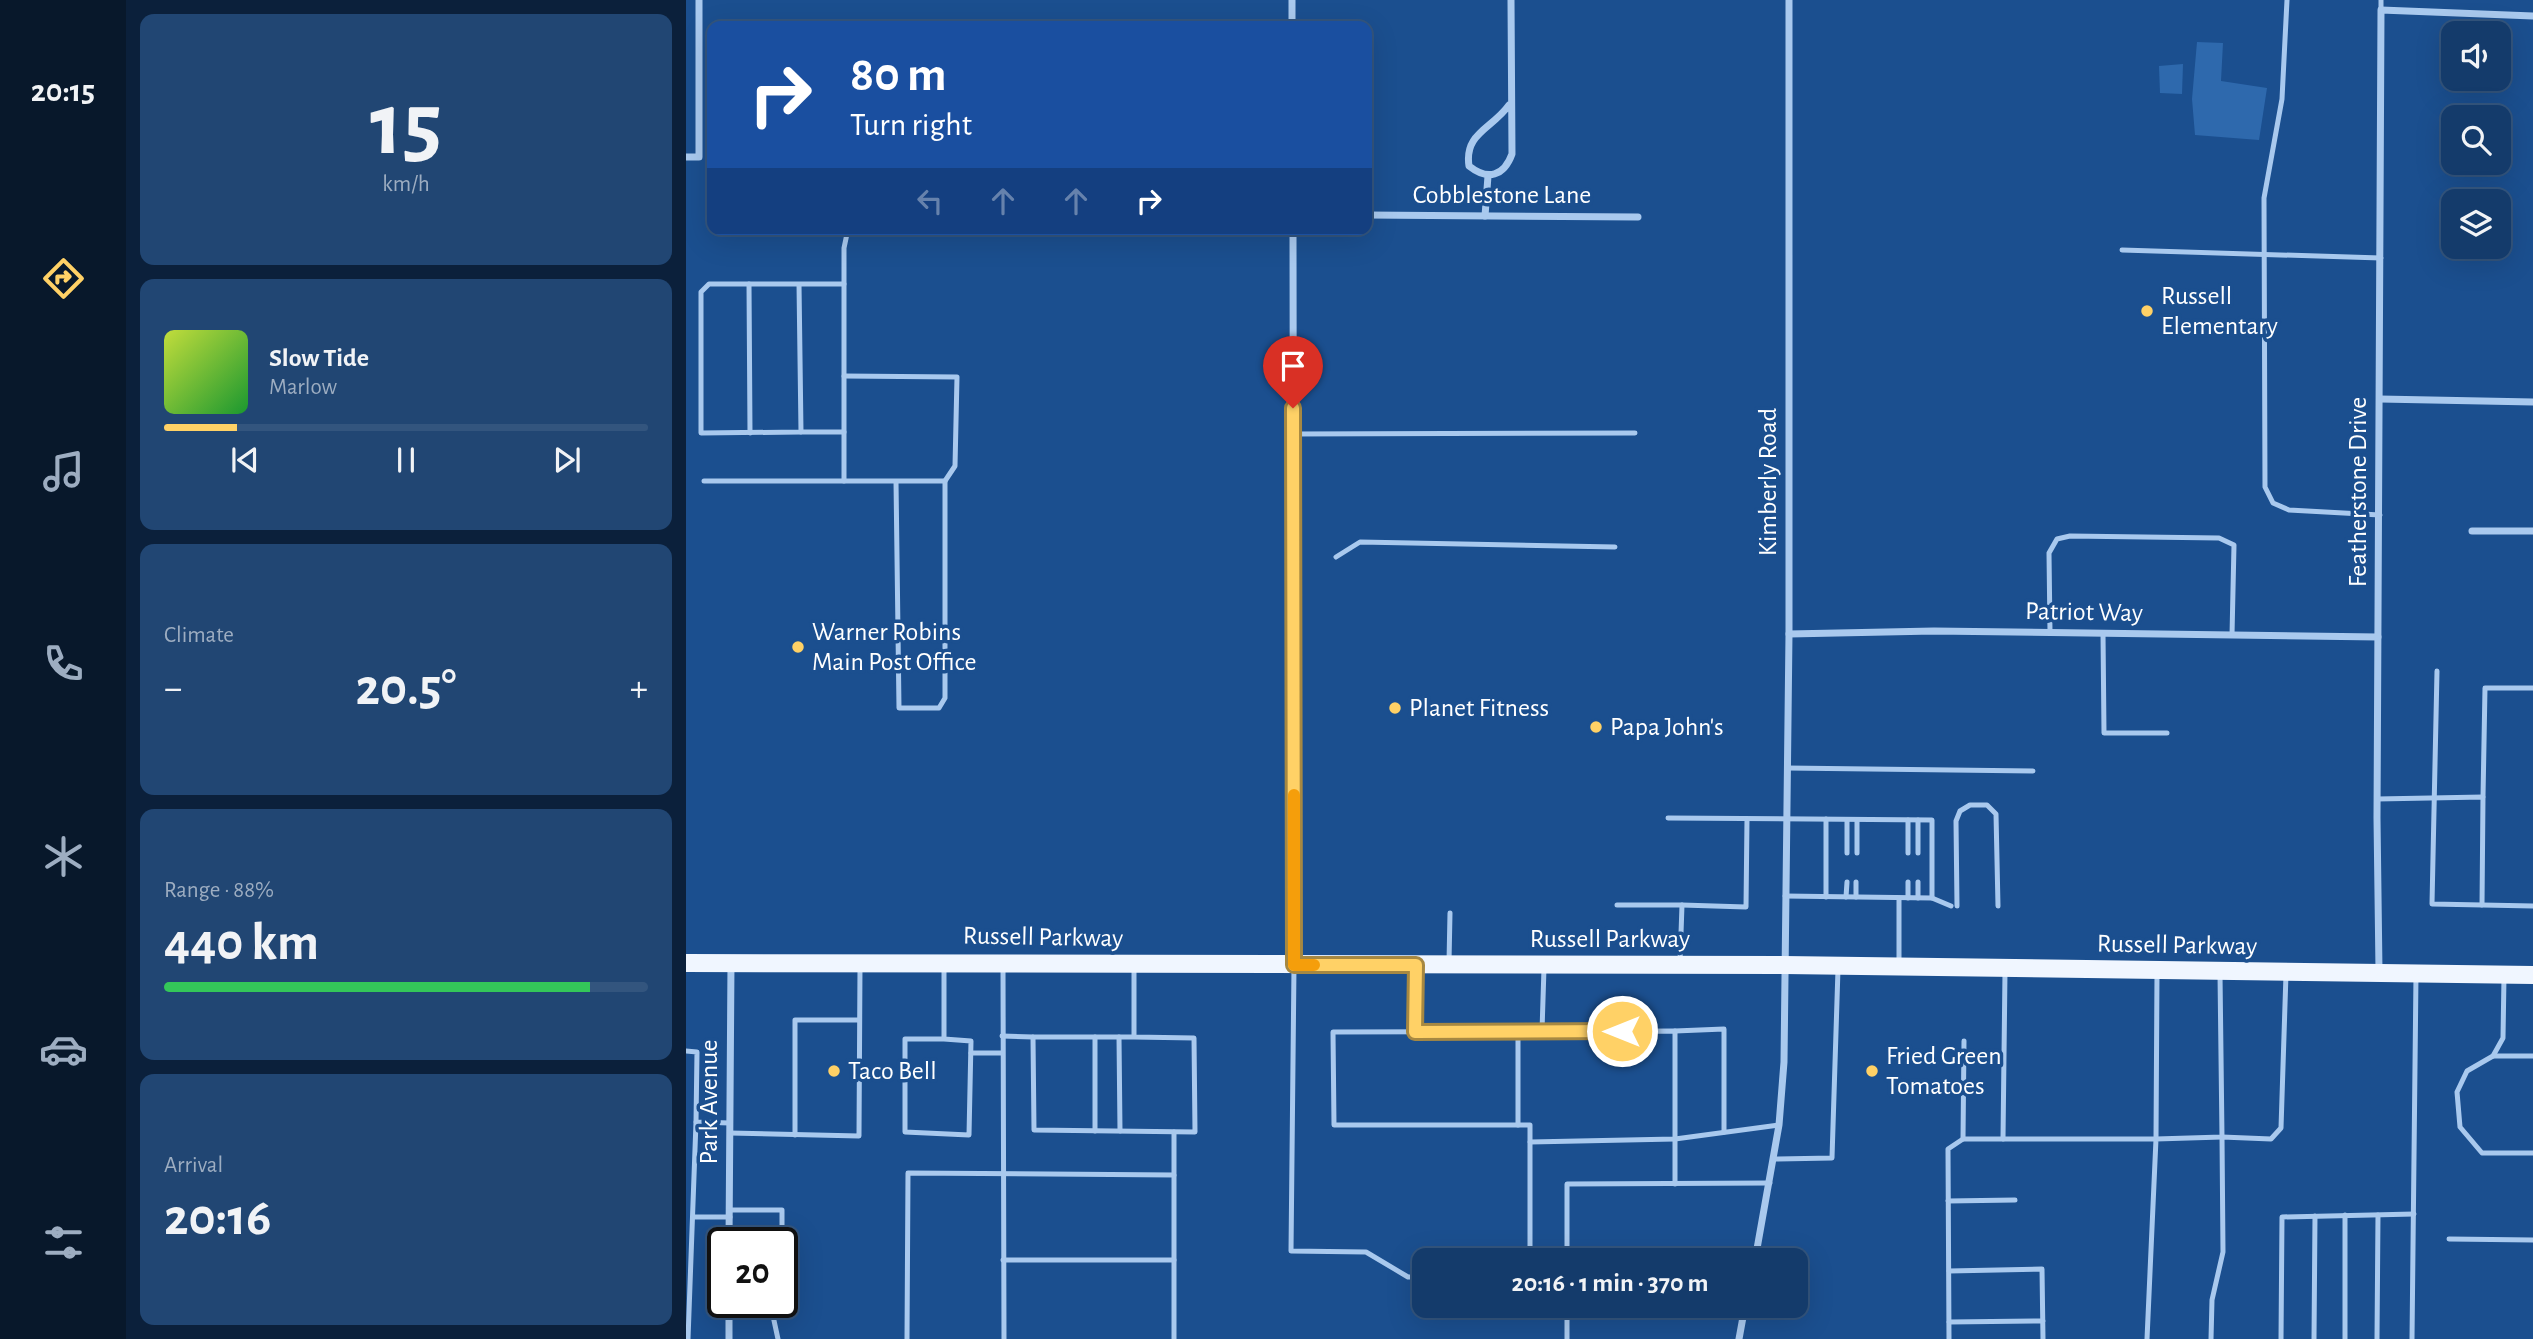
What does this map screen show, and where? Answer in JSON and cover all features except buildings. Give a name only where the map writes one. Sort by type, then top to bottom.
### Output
[{"type":"main road","name":"Russell Parkway","points":[[686,963],[1838,965],[2286,974],[2533,975]]},
{"type":"street","points":[[686,157],[699,157],[699,0]]},
{"type":"street","points":[[1292,0],[1292,21]]},
{"type":"street","points":[[1509,105],[1499,119],[1473,138],[1467,153],[1469,166],[1480,174],[1496,175],[1507,168],[1512,154],[1509,105],[1511,0]]},
{"type":"street","name":"Kimberly Road","points":[[1757,1248],[1779,1125],[1784,1062],[1789,634],[1789,0]]},
{"type":"street","points":[[2381,10],[2533,16]]},
{"type":"street","name":"Featherstone Drive","points":[[2379,975],[2377,799],[2381,10]]},
{"type":"street","points":[[1485,216],[1488,176]]},
{"type":"street","name":"Cobblestone Lane","points":[[1372,215],[1638,217]]},
{"type":"street","points":[[1293,235],[1294,965]]},
{"type":"street","points":[[2380,399],[2533,402]]},
{"type":"street","points":[[2472,531],[2533,531]]},
{"type":"street","name":"Patriot Way","points":[[1789,634],[2050,632],[2378,637]]},
{"type":"street","name":"Park Avenue","points":[[730,1227],[731,963]]},
{"type":"street","points":[[729,1318],[729,1339]]},
{"type":"street","points":[[1739,1339],[1743,1318]]},
{"type":"lane","points":[[2287,0],[2283,99],[2264,198],[2265,487],[2273,503],[2289,510],[2380,515]]},
{"type":"lane","points":[[2381,0],[2381,10]]},
{"type":"lane","points":[[844,481],[844,248],[847,235]]},
{"type":"lane","points":[[2122,250],[2266,257],[2381,258]]},
{"type":"lane","points":[[844,284],[709,284],[701,292],[698,302],[701,433],[844,432]]},
{"type":"lane","points":[[749,284],[750,433]]},
{"type":"lane","points":[[799,284],[801,432]]},
{"type":"lane","points":[[844,376],[957,377],[955,466],[945,481],[945,698],[939,708],[899,708],[896,481]]},
{"type":"lane","points":[[1293,434],[1635,433]]},
{"type":"lane","points":[[704,481],[945,481]]},
{"type":"lane","points":[[2050,632],[2049,553],[2057,539],[2070,536],[2219,538],[2234,545],[2232,635]]},
{"type":"lane","points":[[1336,557],[1360,542],[1615,547]]},
{"type":"lane","points":[[2104,633],[2104,733],[2167,733]]},
{"type":"lane","points":[[2437,671],[2432,904],[2533,906]]},
{"type":"lane","points":[[2482,905],[2485,688],[2533,688]]},
{"type":"lane","points":[[1787,768],[2033,771]]},
{"type":"lane","points":[[2377,799],[2483,797]]},
{"type":"lane","points":[[1784,897],[1931,898],[1954,906],[1956,821],[1960,811],[1970,805],[1987,805],[1996,814],[1998,906]]},
{"type":"lane","points":[[1668,818],[1932,820],[1931,898]]},
{"type":"lane","points":[[1617,905],[1746,906],[1747,819]]},
{"type":"lane","points":[[1826,819],[1826,897]]},
{"type":"lane","points":[[1847,820],[1847,853]]},
{"type":"lane","points":[[1857,820],[1857,853]]},
{"type":"lane","points":[[1908,820],[1908,853]]},
{"type":"lane","points":[[1918,820],[1918,853]]},
{"type":"lane","points":[[1846,897],[1847,882]]},
{"type":"lane","points":[[1856,882],[1856,897]]},
{"type":"lane","points":[[1908,882],[1908,898]]},
{"type":"lane","points":[[1918,882],[1918,898]]},
{"type":"lane","points":[[1899,898],[1899,967]]},
{"type":"lane","points":[[1680,965],[1682,905]]},
{"type":"lane","points":[[1449,965],[1450,913]]},
{"type":"lane","points":[[944,962],[944,1039]]},
{"type":"lane","points":[[730,1133],[859,1136],[860,963]]},
{"type":"lane","points":[[1003,963],[1004,1339]]},
{"type":"lane","points":[[1133,964],[1133,1037]]},
{"type":"lane","points":[[1294,965],[1291,1251],[1366,1252],[1412,1277]]},
{"type":"lane","points":[[1415,1032],[1416,965]]},
{"type":"lane","points":[[1542,1031],[1544,965]]},
{"type":"lane","points":[[1774,1159],[1832,1158],[1838,965]]},
{"type":"lane","points":[[2003,1139],[2005,969]]},
{"type":"lane","points":[[2147,1339],[2156,1139],[2157,971]]},
{"type":"lane","points":[[2211,1339],[2212,1300],[2223,1252],[2220,972]]},
{"type":"lane","points":[[1949,1339],[1948,1149],[1963,1139],[2271,1139],[2281,1128],[2286,974]]},
{"type":"lane","points":[[2412,1339],[2416,975]]},
{"type":"lane","points":[[2493,1056],[2503,1038],[2504,975]]},
{"type":"lane","points":[[795,1135],[795,1020],[859,1020]]},
{"type":"lane","points":[[1530,1248],[1530,1125],[1334,1125],[1333,1032],[1724,1029],[1724,1132]]},
{"type":"lane","points":[[1518,1031],[1518,1125]]},
{"type":"lane","points":[[1675,1031],[1675,1184]]},
{"type":"lane","points":[[1002,1036],[1194,1038],[1195,1132],[1034,1130],[1033,1037]]},
{"type":"lane","points":[[1095,1037],[1095,1131]]},
{"type":"lane","points":[[1119,1037],[1120,1131]]},
{"type":"lane","points":[[905,1039],[944,1039],[971,1041],[970,1135],[905,1132],[905,1039]]},
{"type":"lane","points":[[1963,1139],[1964,1041]]},
{"type":"lane","points":[[686,1051],[697,1052],[695,1156],[690,1203],[693,1217],[688,1339]]},
{"type":"lane","points":[[971,1053],[1002,1053]]},
{"type":"lane","points":[[2533,1056],[2493,1056],[2467,1071],[2457,1092],[2460,1127],[2482,1153],[2533,1153]]},
{"type":"lane","points":[[686,1102],[696,1102]]},
{"type":"lane","points":[[696,1122],[730,1123]]},
{"type":"lane","points":[[1530,1142],[1675,1139],[1779,1125]]},
{"type":"lane","points":[[1174,1132],[1174,1339]]},
{"type":"lane","points":[[686,1156],[695,1156]]},
{"type":"lane","points":[[907,1339],[908,1173],[1174,1175]]},
{"type":"lane","points":[[1567,1248],[1567,1184],[1770,1183]]},
{"type":"lane","points":[[1948,1201],[2015,1200]]},
{"type":"lane","points":[[693,1217],[782,1210],[782,1227]]},
{"type":"lane","points":[[2281,1339],[2283,1217],[2414,1214]]},
{"type":"lane","points":[[2345,1215],[2345,1339]]},
{"type":"lane","points":[[2377,1339],[2378,1215]]},
{"type":"lane","points":[[2314,1339],[2315,1216]]},
{"type":"lane","points":[[2449,1239],[2533,1240]]},
{"type":"lane","points":[[1003,1261],[1174,1261]]},
{"type":"lane","points":[[1949,1270],[2042,1269],[2043,1339]]},
{"type":"lane","points":[[773,1318],[778,1339]]},
{"type":"lane","points":[[1567,1318],[1567,1339]]},
{"type":"lane","points":[[1949,1322],[2043,1321]]},
{"type":"shaded area","points":[[2197,42],[2223,43],[2221,81],[2267,88],[2259,140],[2195,135],[2192,99]]},
{"type":"shaded area","points":[[2183,64],[2182,94],[2160,93],[2159,66]]},
{"type":"slow traffic","points":[[1294,795],[1294,965],[1314,965]]},
{"type":"place","name":"Russell Elementary","points":[[2147,311]]},
{"type":"place","name":"Warner Robins Main Post Office","points":[[798,647]]},
{"type":"place","name":"Planet Fitness","points":[[1395,708]]},
{"type":"place","name":"Papa John's","points":[[1596,727]]},
{"type":"place","name":"Taco Bell","points":[[834,1071]]},
{"type":"place","name":"Fried Green Tomatoes","points":[[1872,1071]]},
{"type":"route","points":[[1293,408],[1294,965],[1416,965],[1415,1032],[1622,1031]]}]
